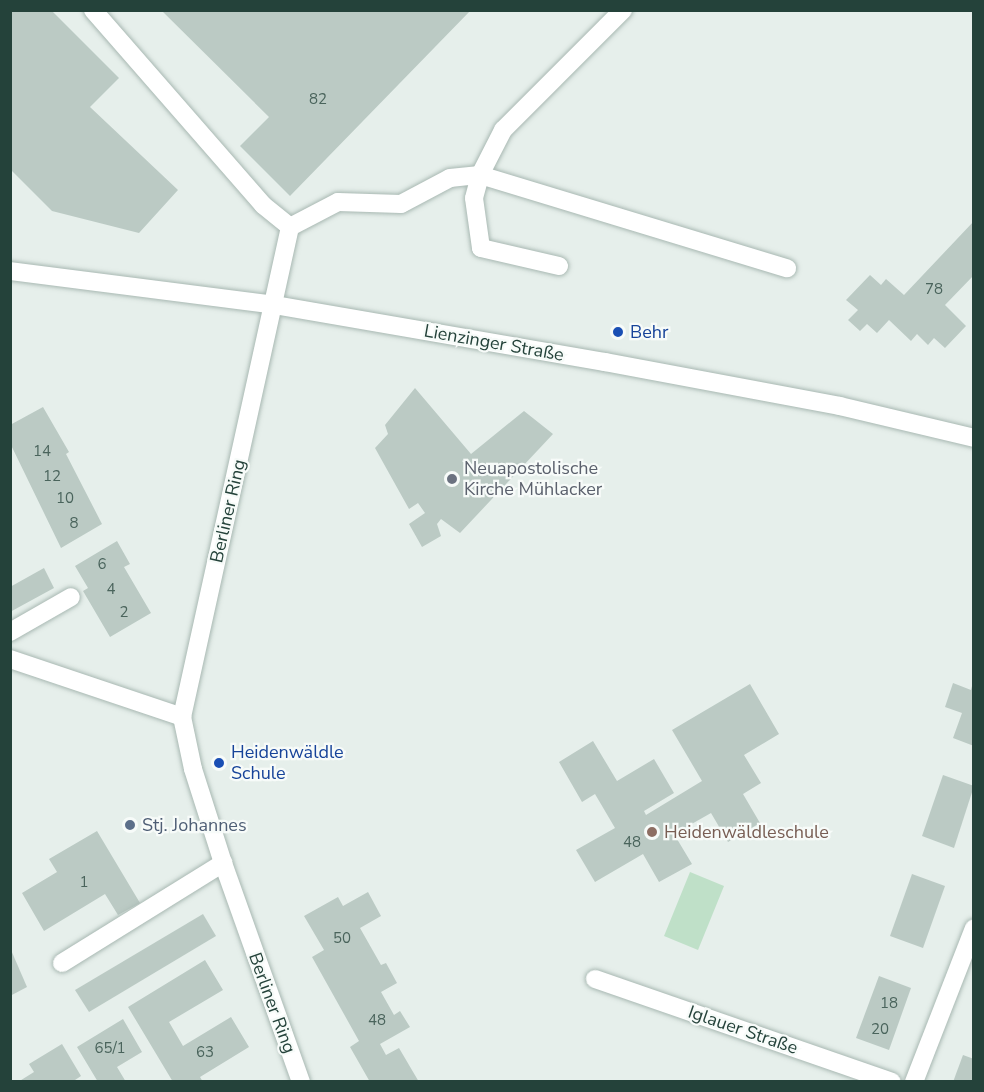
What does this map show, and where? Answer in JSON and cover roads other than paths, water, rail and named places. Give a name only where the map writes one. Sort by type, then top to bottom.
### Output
[{"type":"street","points":[[93,10],[263,205],[290,227],[338,201],[401,204],[450,178],[480,175],[787,268]]},
{"type":"street","points":[[559,266],[481,248],[474,198],[480,175],[503,130],[623,10]]},
{"type":"street","name":"Berliner Ring","points":[[290,227],[182,717],[193,769],[223,863],[301,1082]]},
{"type":"street","name":"Lienzinger Straße","points":[[10,271],[274,305],[795,398],[974,438]]},
{"type":"street","points":[[10,632],[71,597]]},
{"type":"street","points":[[10,659],[182,717]]},
{"type":"street","points":[[62,963],[223,863]]},
{"type":"street","points":[[914,1082],[974,928]]},
{"type":"street","name":"Iglauer Straße","points":[[595,979],[892,1082]]},
{"type":"place","name":"Behr","points":[[618,332]]},
{"type":"place","name":"Neuapostolische Kirche Mühlacker","points":[[452,479]]},
{"type":"place","name":"Heidenwäldle Schule","points":[[219,763]]},
{"type":"place","name":"Stj. Johannes","points":[[130,825]]},
{"type":"place","name":"Heidenwäldleschule","points":[[652,832]]}]
